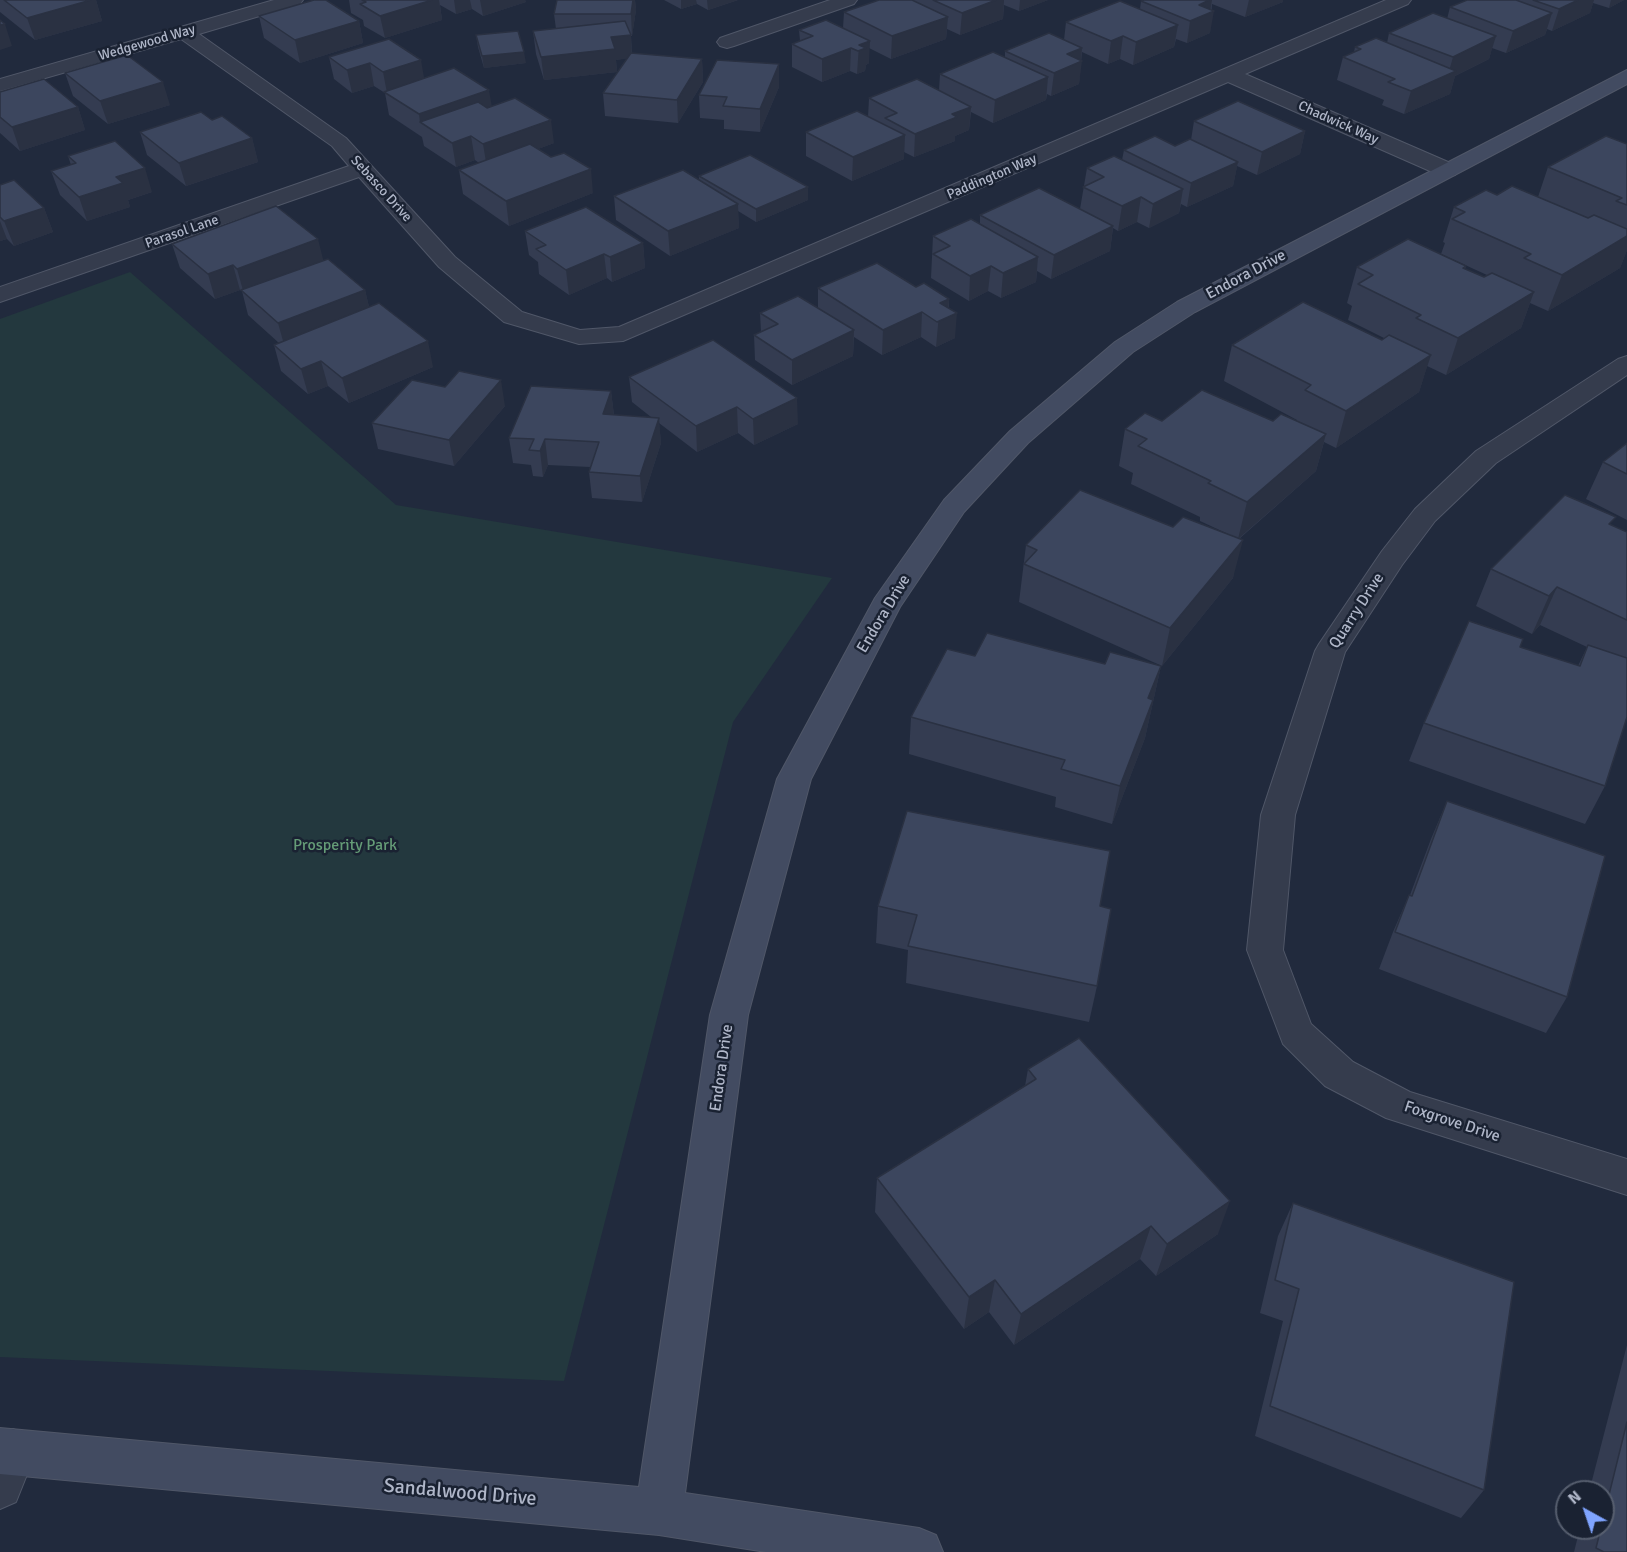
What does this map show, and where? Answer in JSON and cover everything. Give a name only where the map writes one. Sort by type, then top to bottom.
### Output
[{"type":"street","name":"Wedgewood Way","points":[[0,85],[294,0]]},
{"type":"street","points":[[727,42],[848,0]]},
{"type":"street","name":"Paddington Way","points":[[579,337],[623,334],[1402,0]]},
{"type":"street","name":"Sebasco Drive","points":[[184,32],[339,142],[447,262],[513,317],[579,337]]},
{"type":"street","name":"Chadwick Way","points":[[1230,75],[1447,170]]},
{"type":"street","name":"Endora Drive","points":[[659,1512],[729,1015],[794,779],[886,605],[954,506],[1019,437],[1124,347],[1186,307],[1627,76]]},
{"type":"street","name":"Parasol Lane","points":[[0,295],[363,168]]},
{"type":"street","name":"Quarry Drive","points":[[1296,1033],[1265,950],[1278,815],[1330,651],[1392,558],[1425,515],[1486,458],[1627,364]]},
{"type":"street","name":"Foxgrove Drive","points":[[1296,1033],[1339,1074],[1400,1106],[1627,1177]]},
{"type":"street","name":"Sandalwood Drive","points":[[4,1463],[659,1512],[919,1552]]},
{"type":"green space","name":"Prosperity Park","points":[[130,272],[396,505],[832,578],[733,722],[564,1381],[0,1357],[0,319]]},
{"type":"building","points":[[4,0],[91,0],[27,18]]},
{"type":"building","points":[[314,0],[326,0],[359,21],[295,40],[259,16]]},
{"type":"building","points":[[362,0],[432,0],[380,16],[360,4],[366,2]]},
{"type":"building","points":[[557,0],[633,0],[631,14],[554,14]]},
{"type":"building","points":[[879,0],[912,0],[948,17],[892,36],[844,12]]},
{"type":"building","points":[[933,0],[996,0],[962,13]]},
{"type":"building","points":[[1209,0],[1199,5],[1214,11],[1190,21],[1141,1]]},
{"type":"building","points":[[1467,0],[1516,0],[1552,13],[1513,31],[1450,7]]},
{"type":"building","points":[[1533,0],[1578,0],[1559,9]]},
{"type":"building","points":[[1120,1],[1178,25],[1136,42],[1123,36],[1111,41],[1066,22]]},
{"type":"building","points":[[1433,13],[1496,36],[1453,57],[1389,33]]},
{"type":"building","points":[[826,20],[870,41],[859,45],[866,48],[858,51],[851,48],[822,59],[792,44],[813,36],[799,30]]},
{"type":"building","points":[[625,21],[631,35],[611,37],[615,49],[541,57],[533,31]]},
{"type":"building","points":[[518,31],[524,52],[482,56],[476,35]]},
{"type":"building","points":[[1049,33],[1082,48],[1067,54],[1082,61],[1054,73],[1005,51]]},
{"type":"building","points":[[1376,38],[1456,71],[1411,91],[1388,82],[1395,79],[1343,57],[1361,49],[1355,47]]},
{"type":"building","points":[[389,39],[421,60],[383,72],[370,63],[347,70],[329,57]]},
{"type":"building","points":[[993,52],[1048,77],[995,100],[940,74]]},
{"type":"building","points":[[631,53],[702,59],[677,100],[603,93]]},
{"type":"building","points":[[127,55],[163,82],[100,101],[65,73]]},
{"type":"building","points":[[717,60],[779,64],[760,109],[723,106],[727,97],[699,95]]},
{"type":"building","points":[[454,68],[489,90],[419,114],[384,92]]},
{"type":"building","points":[[44,79],[78,107],[12,127],[0,117],[0,92]]},
{"type":"building","points":[[917,79],[971,107],[952,114],[957,117],[915,134],[885,118],[897,113],[869,98]]},
{"type":"building","points":[[515,98],[551,120],[483,144],[471,136],[452,143],[420,122],[478,102],[487,108]]},
{"type":"building","points":[[1238,101],[1305,131],[1262,152],[1194,121]]},
{"type":"building","points":[[857,111],[905,135],[853,157],[806,132]]},
{"type":"building","points":[[201,112],[212,120],[222,116],[252,138],[179,163],[140,132]]},
{"type":"building","points":[[1155,136],[1175,146],[1190,139],[1238,162],[1191,183],[1124,150]]},
{"type":"building","points":[[1606,136],[1627,144],[1627,205],[1616,201],[1622,198],[1548,167]]},
{"type":"building","points":[[115,141],[145,168],[116,177],[123,183],[79,197],[51,171],[76,163],[68,156]]},
{"type":"building","points":[[530,144],[551,157],[564,153],[591,169],[506,201],[459,170]]},
{"type":"building","points":[[750,155],[808,187],[756,209],[699,176]]},
{"type":"building","points":[[1114,156],[1183,189],[1153,204],[1141,197],[1122,206],[1083,187],[1104,177],[1087,168]]},
{"type":"building","points":[[683,170],[738,204],[668,231],[614,196]]},
{"type":"building","points":[[14,180],[44,208],[4,221],[0,217],[0,185]]},
{"type":"building","points":[[1512,186],[1588,218],[1594,215],[1627,229],[1627,236],[1562,275],[1524,258],[1531,254],[1452,219],[1465,212],[1454,207],[1486,190],[1497,195]]},
{"type":"building","points":[[1039,188],[1113,226],[1054,255],[980,215]]},
{"type":"building","points":[[276,206],[318,239],[237,269],[233,265],[208,274],[172,244]]},
{"type":"building","points":[[586,207],[643,243],[610,257],[604,254],[566,270],[536,249],[546,245],[525,231]]},
{"type":"building","points":[[971,219],[1038,257],[1003,273],[991,266],[970,276],[933,254],[950,246],[933,236]]},
{"type":"building","points":[[1408,239],[1484,277],[1492,273],[1534,292],[1458,338],[1416,318],[1421,315],[1358,284],[1373,275],[1357,267]]},
{"type":"building","points":[[328,259],[365,290],[278,323],[241,290]]},
{"type":"building","points":[[877,263],[916,287],[924,283],[949,299],[940,303],[957,313],[937,322],[922,312],[883,330],[818,288]]},
{"type":"building","points":[[798,296],[854,330],[792,360],[754,335],[778,324],[760,313]]},
{"type":"building","points":[[1303,302],[1382,340],[1389,335],[1431,355],[1346,411],[1305,390],[1311,385],[1232,345]]},
{"type":"building","points":[[379,303],[428,341],[342,378],[321,361],[301,369],[274,345]]},
{"type":"building","points":[[713,340],[797,398],[753,419],[737,407],[696,426],[629,377]]},
{"type":"building","points":[[459,371],[501,380],[449,440],[372,423],[412,380],[445,387]]},
{"type":"building","points":[[531,386],[611,391],[603,414],[659,418],[640,476],[589,472],[599,442],[545,439],[540,451],[529,450],[534,439],[509,438]]},
{"type":"building","points":[[1202,390],[1273,421],[1281,414],[1326,434],[1247,502],[1208,483],[1211,481],[1138,446],[1147,439],[1125,429],[1145,413],[1162,421]]},
{"type":"building","points":[[1627,443],[1627,474],[1603,462]]},
{"type":"building","points":[[1080,490],[1173,527],[1183,517],[1243,540],[1170,628],[1024,564],[1037,550],[1026,545]]},
{"type":"building","points":[[1565,495],[1616,517],[1609,524],[1627,532],[1627,620],[1557,587],[1549,596],[1491,569]]},
{"type":"building","points":[[1469,621],[1523,639],[1520,647],[1580,666],[1588,645],[1627,658],[1627,717],[1605,786],[1424,723]]},
{"type":"building","points":[[987,633],[1105,664],[1110,652],[1161,666],[1148,698],[1153,700],[1120,786],[1061,769],[1065,760],[911,717],[947,649],[975,656]]},
{"type":"building","points":[[1447,801],[1605,856],[1567,997],[1395,932],[1409,895],[1412,896]]},
{"type":"building","points":[[907,811],[1110,851],[1100,906],[1111,909],[1097,986],[908,946],[917,915],[878,906]]},
{"type":"building","points":[[1079,1038],[1230,1201],[1167,1244],[1151,1226],[1021,1314],[995,1280],[969,1297],[877,1178],[1036,1079],[1028,1069]]},
{"type":"building","points":[[1293,1203],[1514,1282],[1484,1490],[1270,1406],[1299,1289],[1275,1280]]},
{"type":"building","points":[[1627,1422],[1627,1552],[1604,1552],[1596,1548],[1598,1540],[1615,1540],[1615,1480],[1613,1480]]}]
